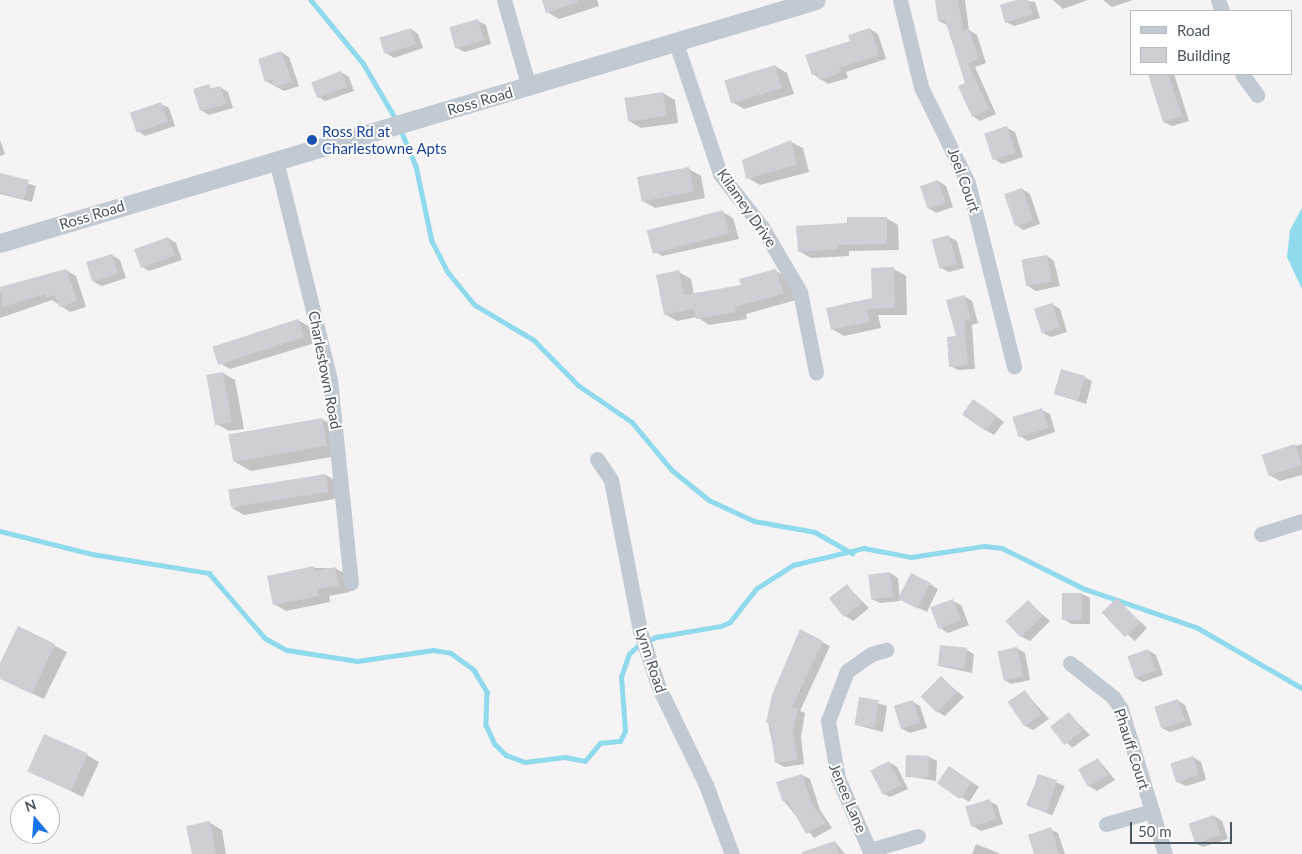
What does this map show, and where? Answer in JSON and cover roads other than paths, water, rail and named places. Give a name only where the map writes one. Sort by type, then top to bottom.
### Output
[{"type":"street","points":[[504,0],[529,87]]},
{"type":"street","name":"Ross Road","points":[[0,243],[816,0]]},
{"type":"street","name":"Joel Court","points":[[900,0],[921,88],[968,183],[1014,366]]},
{"type":"street","name":"Kilamey Drive","points":[[676,43],[720,174],[762,227],[800,292],[816,372]]},
{"type":"street","points":[[1243,75],[1257,95]]},
{"type":"street","name":"Charlestown Road","points":[[276,160],[330,380],[351,584]]},
{"type":"street","name":"Lynn Road","points":[[597,459],[611,480],[640,631],[659,688],[706,785],[732,854]]},
{"type":"street","points":[[1261,534],[1302,521]]},
{"type":"street","name":"Jenee Lane","points":[[871,852],[838,778],[828,721],[847,671],[871,654],[886,650]]},
{"type":"street","name":"Phauff Court","points":[[1070,663],[1112,696],[1121,710],[1164,854]]},
{"type":"street","points":[[1106,824],[1152,811]]},
{"type":"street","points":[[871,852],[918,836]]},
{"type":"water","points":[[1302,208],[1302,289],[1287,257],[1290,230]]},
{"type":"waterway","points":[[311,0],[363,63],[397,121]]},
{"type":"waterway","points":[[400,128],[416,166],[432,241],[447,271],[475,305],[534,340],[578,385],[632,422],[672,470],[709,500],[754,521],[815,532],[852,553]]},
{"type":"waterway","points":[[0,531],[92,554],[209,573],[265,638],[287,650],[357,661],[433,650],[451,653],[474,670],[487,692],[486,725],[495,744],[506,755],[525,762],[565,757],[585,761],[600,743],[620,741],[625,731],[621,677],[629,654],[639,645],[656,637],[721,626],[730,622],[756,589],[793,565],[864,548],[911,557],[984,546],[1002,548],[1085,589],[1198,628],[1302,688]]},
{"type":"place","name":"Ross Rd at Charlestowne Apts","points":[[312,140]]}]
